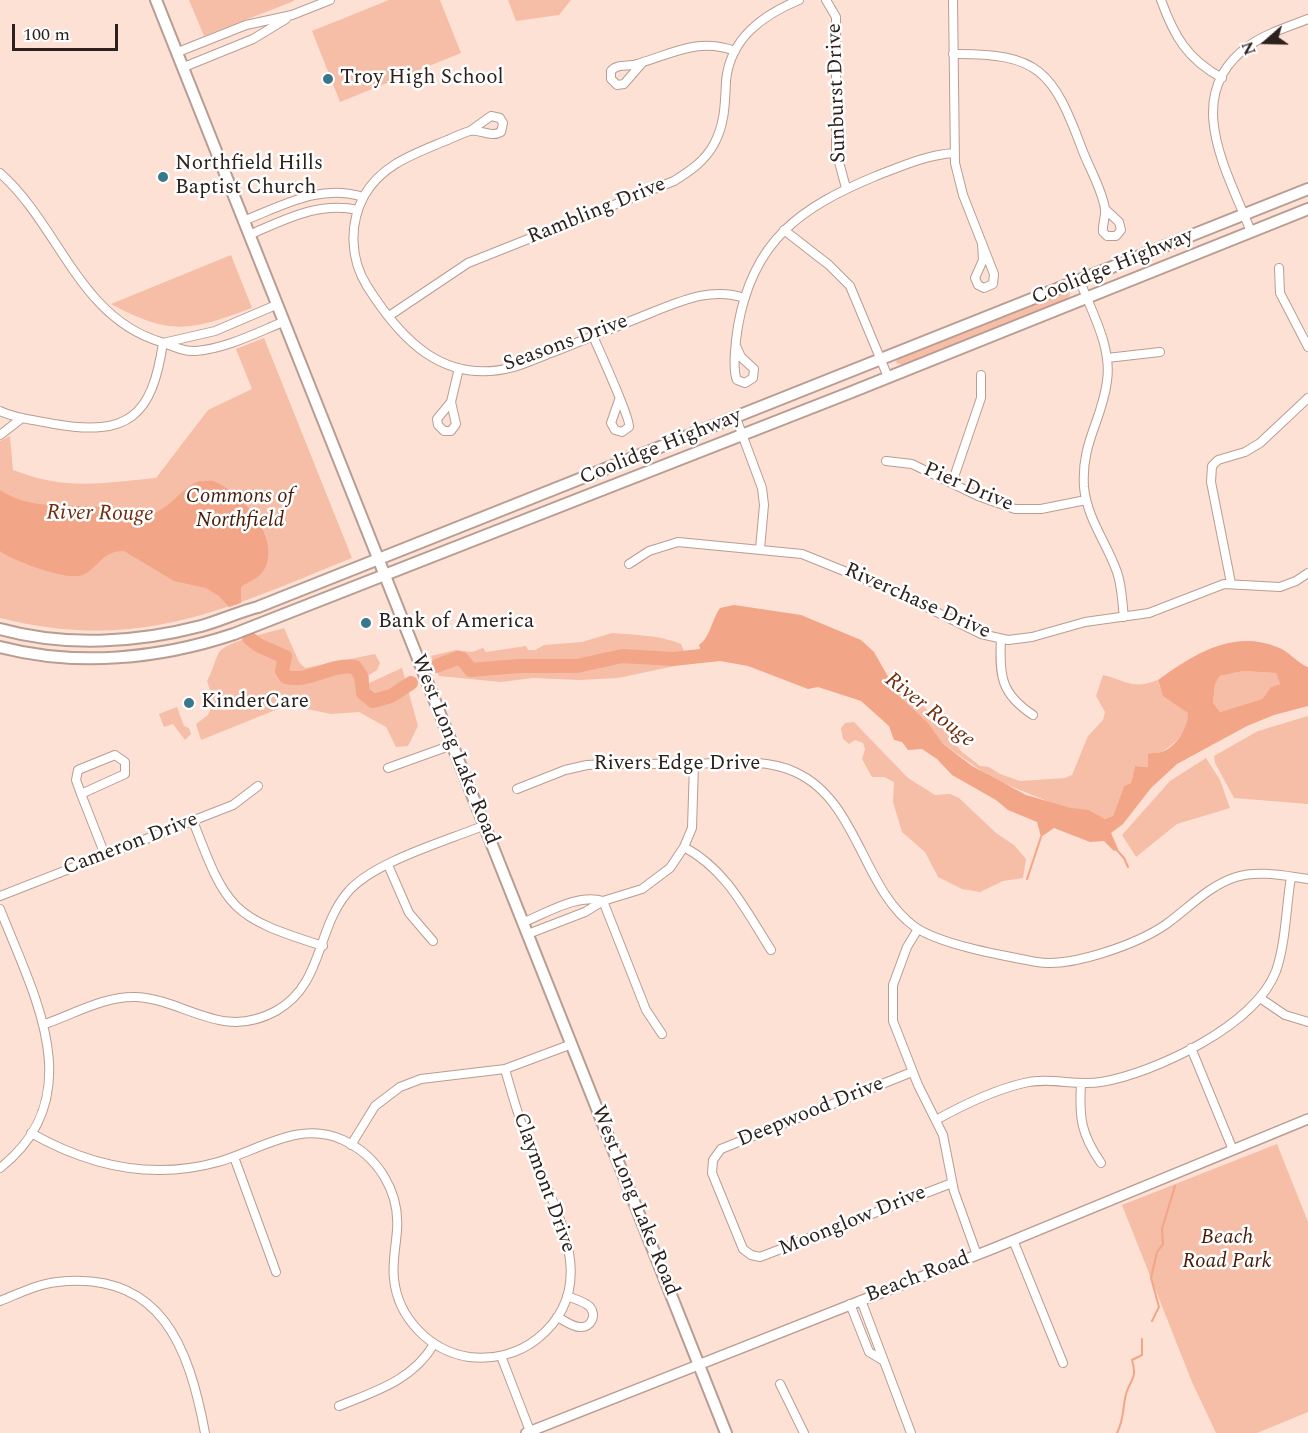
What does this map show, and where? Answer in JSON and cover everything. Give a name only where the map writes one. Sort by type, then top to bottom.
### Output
[{"type":"main road","name":"West Long Lake Road","points":[[156,0],[726,1433]]},
{"type":"main road","name":"Coolidge Highway","points":[[0,628],[58,640],[131,639],[200,626],[258,607],[1308,189]]},
{"type":"main road","name":"Coolidge Highway","points":[[0,646],[32,654],[74,658],[150,656],[208,643],[282,617],[1308,209]]},
{"type":"main road","points":[[488,535],[486,523],[490,515]]},
{"type":"main road","points":[[462,545],[469,535],[467,524]]},
{"type":"main road","points":[[280,598],[276,606],[282,617]]},
{"type":"main road","points":[[258,607],[263,617],[258,626]]},
{"type":"street","points":[[178,52],[246,25],[292,15],[330,0]]},
{"type":"street","points":[[643,62],[694,46],[719,46],[735,51],[755,24],[776,10],[799,0]]},
{"type":"street","name":"Sunburst Drive","points":[[826,0],[836,17],[836,151],[846,188]]},
{"type":"street","points":[[953,0],[954,153],[960,186],[982,243],[995,278],[990,286],[984,288],[978,285],[975,279],[983,260],[982,243]]},
{"type":"street","points":[[1161,0],[1181,46],[1195,61],[1222,78]]},
{"type":"street","points":[[184,67],[253,39],[292,15]]},
{"type":"street","points":[[1251,232],[1217,147],[1212,129],[1212,108],[1222,78],[1247,47],[1268,35],[1308,19]]},
{"type":"street","name":"Rambling Drive","points":[[388,316],[461,267],[674,181],[690,171],[709,153],[719,134],[728,70],[735,51]]},
{"type":"street","points":[[953,54],[991,54],[1008,57],[1025,63],[1046,79],[1068,112],[1105,209]]},
{"type":"street","name":"Seasons Drive","points":[[470,132],[394,164],[380,175],[363,198],[358,210],[354,235],[356,260],[363,279],[388,316],[418,349],[432,358],[459,368],[485,371],[514,367],[701,295],[729,294],[744,298]]},
{"type":"street","points":[[736,346],[744,298],[762,259],[784,230],[811,207],[846,188],[922,158],[954,153]]},
{"type":"street","points":[[0,172],[22,196],[107,313],[135,333],[184,351],[200,351],[283,322]]},
{"type":"street","points":[[243,221],[314,194],[340,193],[363,198]]},
{"type":"street","points":[[249,235],[317,209],[341,207],[358,210]]},
{"type":"street","points":[[784,230],[845,280],[855,296],[888,377]]},
{"type":"street","points":[[1279,268],[1280,293],[1308,347]]},
{"type":"street","points":[[1080,281],[1107,358],[1106,389],[1086,451],[1086,500],[1095,526],[1117,573],[1124,617]]},
{"type":"street","points":[[163,343],[215,331],[276,305]]},
{"type":"street","points":[[593,336],[619,400]]},
{"type":"street","points":[[0,411],[22,418],[88,429],[112,426],[126,420],[143,406],[153,390],[163,343]]},
{"type":"street","points":[[1107,358],[1160,352]]},
{"type":"street","points":[[451,402],[459,368]]},
{"type":"street","points":[[952,483],[981,398],[981,375]]},
{"type":"street","points":[[1231,584],[1211,482],[1212,466],[1218,460],[1245,452],[1260,443],[1308,398]]},
{"type":"street","points":[[0,435],[22,418]]},
{"type":"street","points":[[736,418],[764,496],[760,549]]},
{"type":"street","name":"Pier Drive","points":[[886,461],[907,462],[995,504],[1022,510],[1086,500]]},
{"type":"street","name":"Riverchase Drive","points":[[629,564],[649,551],[678,542],[760,549],[815,558],[896,592],[972,630],[1001,639],[1032,637],[1085,622],[1149,613],[1205,590],[1231,584],[1280,587],[1308,573]]},
{"type":"street","points":[[1001,639],[1000,664],[1005,689],[1012,699],[1033,715]]},
{"type":"street","points":[[388,768],[452,745]]},
{"type":"street","points":[[81,794],[123,777],[127,768],[123,759],[112,755],[82,767],[76,778],[81,794],[105,855]]},
{"type":"street","points":[[528,934],[585,912],[603,901],[651,884],[670,868],[684,847],[693,818],[694,764]]},
{"type":"street","name":"Rivers Edge Drive","points":[[517,789],[565,770],[587,765],[756,764],[780,767],[808,779],[829,798],[895,908],[918,929],[945,940],[1037,962],[1068,963],[1093,956],[1155,931],[1210,889],[1236,877],[1261,874],[1308,879]]},
{"type":"street","name":"Cameron Drive","points":[[0,896],[233,805],[258,786]]},
{"type":"street","points":[[193,821],[215,878],[238,910],[260,924],[323,946]]},
{"type":"street","points":[[45,1024],[107,1001],[127,998],[155,1000],[218,1021],[255,1020],[275,1012],[295,997],[309,980],[334,915],[348,892],[369,874],[485,825]]},
{"type":"street","points":[[684,847],[705,860],[721,874],[771,950]]},
{"type":"street","points":[[388,865],[409,913],[433,941]]},
{"type":"street","points":[[936,1120],[1024,1083],[1044,1080],[1081,1084],[1122,1077],[1191,1048],[1260,998],[1278,963],[1291,877]]},
{"type":"street","points":[[524,922],[581,900],[592,898],[603,901]]},
{"type":"street","points":[[603,901],[646,1010],[662,1034]]},
{"type":"street","points":[[0,909],[45,1024],[50,1050],[50,1079],[45,1103],[20,1150],[0,1168]]},
{"type":"street","points":[[918,929],[896,974],[891,1000],[895,1027],[912,1072],[945,1142],[952,1183],[977,1255]]},
{"type":"street","points":[[1260,998],[1285,1015],[1308,1022]]},
{"type":"street","points":[[351,1145],[375,1106],[400,1087],[421,1079],[505,1069],[572,1044]]},
{"type":"street","points":[[1191,1048],[1233,1150]]},
{"type":"street","name":"Claymont Drive","points":[[501,1356],[534,1342],[557,1317],[567,1296],[572,1273],[568,1244],[520,1122],[505,1069]]},
{"type":"street","name":"Deepwood Drive","points":[[713,1160],[726,1147],[912,1072]]},
{"type":"street","points":[[1081,1084],[1083,1130],[1087,1143],[1101,1163]]},
{"type":"street","name":"Beach Road","points":[[528,1432],[977,1255],[1308,1119]]},
{"type":"street","points":[[31,1133],[82,1158],[134,1169],[178,1169],[234,1156],[296,1134],[325,1135],[351,1145],[375,1164],[391,1190],[397,1219],[393,1269],[395,1289],[408,1318],[419,1332],[434,1344],[452,1353],[469,1357],[501,1356],[528,1432]]},
{"type":"street","points":[[234,1156],[276,1272]]},
{"type":"street","name":"Moonglow Drive","points":[[713,1160],[713,1177],[740,1243],[746,1252],[760,1257],[952,1183]]},
{"type":"street","points":[[1013,1240],[1063,1363]]},
{"type":"street","points":[[0,1301],[57,1282],[104,1283],[137,1294],[159,1312],[171,1331],[196,1395],[205,1433]]},
{"type":"street","points":[[557,1317],[579,1328],[587,1326],[592,1320],[593,1312],[589,1306],[567,1296]]},
{"type":"street","points":[[861,1300],[911,1433]]},
{"type":"street","points":[[850,1304],[869,1352],[884,1361]]},
{"type":"street","points":[[339,1406],[405,1376],[421,1362],[434,1344]]},
{"type":"street","points":[[780,1384],[804,1433]]},
{"type":"green space","points":[[189,0],[294,0],[294,1],[204,36]]},
{"type":"green space","points":[[389,0],[440,0],[461,53],[340,102],[312,31]]},
{"type":"green space","points":[[508,0],[571,0],[559,15],[516,21]]},
{"type":"green space","points":[[231,255],[252,308],[212,322],[180,327],[149,321],[111,304]]},
{"type":"green space","points":[[1064,292],[1070,292],[1069,299],[903,365],[896,363],[897,359]]},
{"type":"green space","name":"Commons of Northfield","points":[[264,338],[352,558],[222,609],[139,628],[96,631],[50,628],[0,618],[0,441],[10,436],[13,470],[32,477],[84,484],[156,478],[208,410],[252,389],[236,349]]},
{"type":"green space","points":[[284,628],[299,662],[305,668],[375,654],[380,663],[377,670],[369,675],[369,683],[402,668],[418,726],[408,746],[396,747],[386,727],[359,712],[331,714],[288,705],[201,740],[196,724],[208,715],[214,702],[207,681],[218,654],[222,649],[238,641]]},
{"type":"green space","points":[[612,633],[656,637],[681,644],[689,663],[618,678],[579,680],[533,678],[501,682],[439,676],[431,656],[456,650],[472,652],[483,648],[486,652],[526,646],[528,650],[535,650],[544,645],[582,642]]},
{"type":"green space","points":[[1243,671],[1276,673],[1280,684],[1271,687],[1262,699],[1220,712],[1213,703],[1215,684],[1220,676]]},
{"type":"green space","points":[[1103,675],[1130,684],[1158,680],[1165,696],[1188,713],[1185,729],[1176,741],[1150,761],[1149,767],[1135,766],[1131,783],[1124,786],[1113,816],[1105,819],[1089,810],[1081,811],[1052,803],[993,779],[942,743],[899,696],[898,687],[906,685],[962,752],[980,766],[989,767],[1000,774],[1020,781],[1065,778],[1072,775],[1088,736],[1103,720],[1105,712],[1096,696]]},
{"type":"green space","points":[[177,707],[184,726],[189,728],[191,734],[185,740],[173,724],[164,727],[159,714]]},
{"type":"green space","points":[[1308,716],[1308,804],[1234,798],[1215,763],[1214,756],[1258,731]]},
{"type":"green space","points":[[854,722],[908,778],[935,795],[950,794],[959,798],[996,833],[1014,845],[1026,859],[1023,878],[1003,881],[980,892],[962,889],[938,877],[925,852],[902,832],[893,802],[894,782],[884,777],[872,777],[862,759],[865,749],[863,743],[855,740],[849,744],[843,739],[841,728],[845,723]]},
{"type":"green space","points":[[1206,758],[1220,780],[1230,808],[1177,824],[1136,857],[1122,835],[1170,781]]},
{"type":"green space","name":"Beach Road Park","points":[[1277,1144],[1308,1222],[1308,1412],[1257,1433],[1216,1433],[1192,1382],[1122,1205]]},
{"type":"water","points":[[199,481],[213,481],[234,494],[254,515],[267,541],[269,554],[266,566],[259,576],[241,587],[241,603],[229,607],[219,596],[206,588],[174,581],[124,551],[107,555],[85,574],[68,576],[42,570],[0,551],[0,490],[23,501],[48,505],[99,507],[145,515],[153,514],[167,506],[192,484]]},
{"type":"water","points":[[734,605],[801,615],[861,640],[874,652],[899,696],[928,723],[942,743],[972,766],[1026,795],[1071,808],[1089,810],[1105,819],[1113,816],[1124,786],[1131,783],[1135,766],[1148,767],[1148,754],[1160,753],[1181,736],[1188,713],[1163,696],[1158,680],[1199,654],[1214,647],[1244,641],[1260,642],[1277,647],[1308,667],[1308,706],[1274,715],[1247,726],[1177,764],[1151,788],[1123,824],[1111,833],[1118,849],[1114,851],[1104,841],[1090,842],[1054,828],[1041,837],[1037,822],[1008,810],[996,800],[952,775],[937,759],[922,749],[908,750],[902,742],[894,740],[889,726],[861,701],[818,687],[808,689],[748,666],[720,661],[704,662],[699,645],[706,638],[720,608]],"holes":[[[1243,671],[1276,673],[1280,684],[1271,687],[1262,699],[1220,712],[1213,703],[1215,684],[1220,676]]]},
{"type":"waterway","name":"River Rouge","points":[[249,638],[258,645],[285,657],[282,671],[286,677],[303,677],[337,668],[355,667],[361,676],[363,693],[373,701],[391,696],[411,683]]},
{"type":"waterway","name":"River Rouge","points":[[436,666],[458,658],[462,659],[471,670],[519,666],[577,666],[622,656],[673,659],[719,654]]},
{"type":"waterway","points":[[1027,879],[1041,837]]},
{"type":"waterway","points":[[1115,848],[1128,867]]},
{"type":"waterway","points":[[1152,1321],[1159,1307],[1151,1278],[1157,1252],[1163,1244],[1162,1229],[1175,1186]]},
{"type":"waterway","points":[[1117,1433],[1125,1396],[1134,1374],[1132,1360],[1142,1355],[1142,1339]]},
{"type":"place","name":"Troy High School","points":[[328,79]]},
{"type":"place","name":"Northfield Hills Baptist Church","points":[[163,177]]},
{"type":"place","name":"Bank of America","points":[[366,623]]},
{"type":"place","name":"KinderCare","points":[[189,703]]}]
